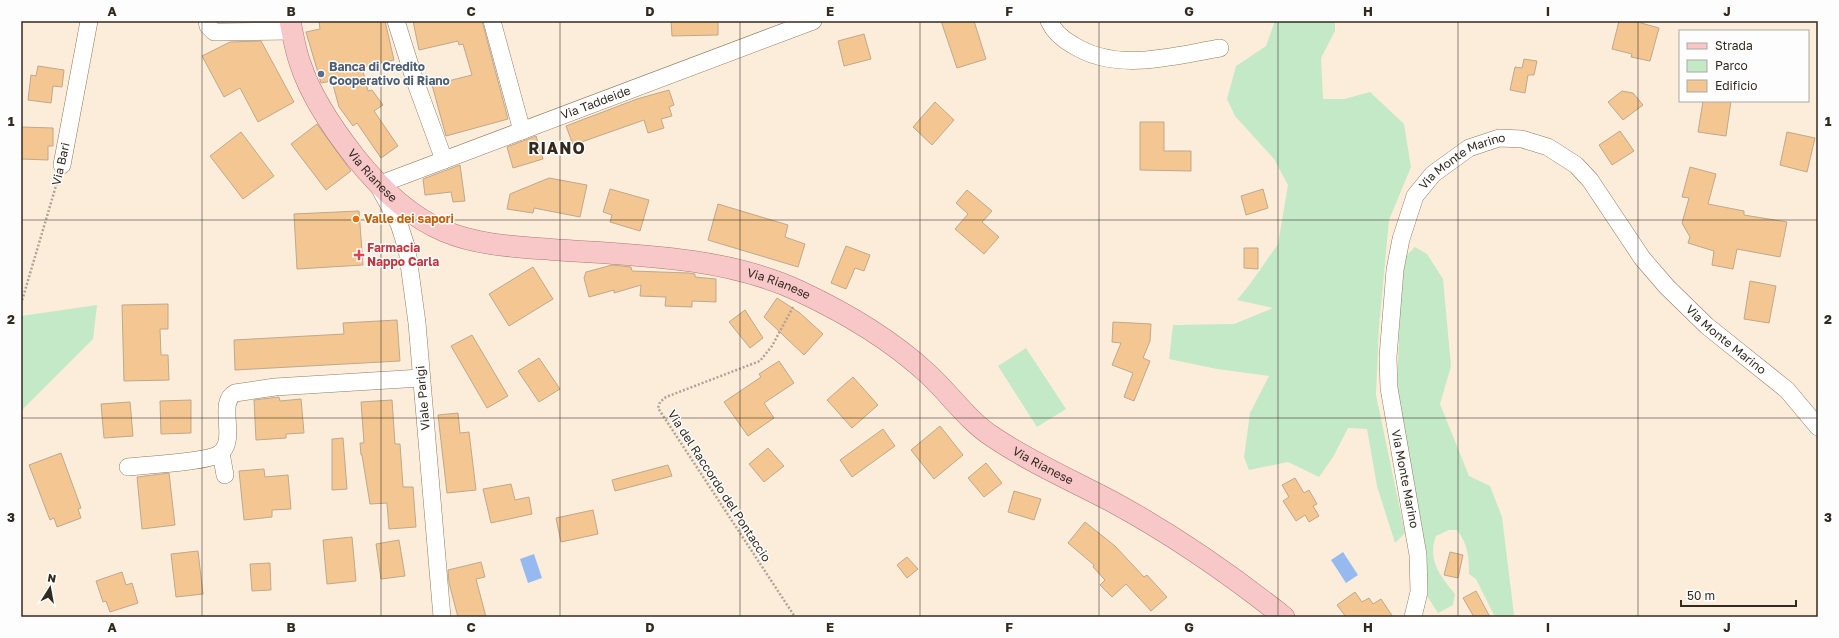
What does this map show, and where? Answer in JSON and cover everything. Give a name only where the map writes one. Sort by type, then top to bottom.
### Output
[{"type":"main road","name":"Via Rianese","points":[[291,24],[301,67],[319,104],[350,150],[378,185],[424,221],[459,236],[515,246],[706,264],[760,276],[801,292],[842,314],[893,345],[928,374],[967,416],[990,435],[1032,462],[1114,502],[1150,524],[1234,580],[1284,617]]},
{"type":"street","name":"Via Bari","points":[[62,165],[89,21]]},
{"type":"street","points":[[207,21],[208,26],[214,32],[291,24]]},
{"type":"street","points":[[396,21],[414,78],[444,160]]},
{"type":"street","points":[[492,21],[522,131]]},
{"type":"street","name":"Via Taddeide","points":[[378,185],[813,21]]},
{"type":"street","points":[[1049,21],[1056,33],[1073,45],[1094,55],[1110,59],[1133,61],[1148,60],[1220,48]]},
{"type":"street","name":"Via Monte Marino","points":[[1413,617],[1418,592],[1418,555],[1391,407],[1388,382],[1388,357],[1395,270],[1400,244],[1415,196],[1432,174],[1469,148],[1499,138],[1522,139],[1548,147],[1576,165],[1590,180],[1642,258],[1667,288],[1707,326],[1787,390],[1818,427]]},
{"type":"street","name":"Viale Parigi","points":[[378,185],[399,224],[405,242],[417,323],[442,617]]},
{"type":"street","points":[[128,467],[208,459],[221,453],[226,444],[227,437],[227,402],[231,395],[235,392],[275,387],[421,378]]},
{"type":"street","points":[[221,453],[225,475]]},
{"type":"path","name":"Via Bari","points":[[21,304],[62,165]]},
{"type":"path","name":"Via del Raccordo del Pontaccio","points":[[795,617],[658,408],[660,402],[666,396],[760,361],[772,346],[801,292]]},
{"type":"green space","points":[[1275,21],[1335,21],[1335,31],[1321,58],[1323,99],[1344,99],[1370,92],[1404,124],[1411,167],[1389,220],[1379,327],[1376,395],[1405,533],[1395,543],[1377,486],[1367,429],[1348,428],[1333,457],[1319,477],[1288,462],[1249,470],[1244,457],[1250,413],[1269,376],[1217,369],[1169,359],[1173,325],[1234,324],[1273,308],[1237,300],[1278,244],[1288,185],[1274,159],[1235,116],[1227,99],[1236,66],[1266,46]]},
{"type":"green space","points":[[1415,247],[1427,254],[1443,279],[1451,366],[1440,404],[1469,476],[1490,486],[1502,517],[1514,615],[1495,617],[1476,579],[1469,574],[1469,562],[1466,546],[1457,530],[1449,530],[1436,536],[1433,553],[1436,567],[1444,581],[1455,594],[1453,605],[1438,613],[1427,596],[1419,511],[1397,394],[1400,309],[1405,257]]},
{"type":"green space","points":[[97,305],[93,339],[21,411],[21,316]]},
{"type":"green space","points":[[1026,348],[1066,409],[1037,427],[998,366]]},
{"type":"water","points":[[1343,552],[1358,575],[1346,583],[1331,560]]},
{"type":"water","points":[[534,554],[542,578],[528,583],[520,559]]},
{"type":"building","points":[[319,21],[385,21],[394,60],[362,67],[368,91],[372,90],[383,105],[374,111],[398,146],[381,158],[357,123],[353,126],[339,107],[332,81],[321,83],[306,32],[320,29]]},
{"type":"building","points":[[413,21],[482,21],[508,119],[446,136],[432,85],[472,75],[463,44],[459,45],[458,41],[419,50]]},
{"type":"building","points":[[671,21],[718,21],[718,35],[672,36]]},
{"type":"building","points":[[941,21],[974,21],[986,59],[957,68]]},
{"type":"building","points":[[1619,21],[1641,21],[1641,23],[1659,28],[1650,61],[1631,57],[1632,54],[1612,49]]},
{"type":"building","points":[[864,34],[871,59],[844,66],[838,41]]},
{"type":"building","points":[[261,41],[294,102],[258,122],[240,88],[224,97],[202,56],[230,42]]},
{"type":"building","points":[[1524,59],[1537,61],[1534,75],[1528,75],[1525,93],[1510,90],[1515,67],[1522,68]]},
{"type":"building","points":[[38,66],[64,70],[62,87],[53,86],[51,103],[28,100],[31,75],[36,76]]},
{"type":"building","points":[[669,90],[674,105],[669,107],[672,116],[661,119],[664,128],[648,133],[644,120],[573,145],[566,126],[637,99]]},
{"type":"building","points":[[1622,91],[1633,93],[1643,105],[1623,120],[1608,102]]},
{"type":"building","points":[[935,102],[954,120],[932,145],[913,127]]},
{"type":"building","points":[[1703,102],[1731,102],[1726,136],[1698,132]]},
{"type":"building","points":[[1140,122],[1164,122],[1164,151],[1191,151],[1191,171],[1140,170]]},
{"type":"building","points":[[317,124],[351,171],[326,190],[291,144]]},
{"type":"building","points":[[21,127],[53,128],[53,146],[48,146],[48,160],[21,159]]},
{"type":"building","points":[[1620,131],[1634,151],[1612,165],[1599,145]]},
{"type":"building","points":[[241,132],[274,176],[243,199],[210,156]]},
{"type":"building","points":[[1787,132],[1815,138],[1807,172],[1780,165]]},
{"type":"building","points":[[536,136],[543,159],[513,168],[507,147]]},
{"type":"building","points":[[460,165],[465,201],[453,202],[451,192],[425,195],[423,179]]},
{"type":"building","points":[[1690,167],[1716,174],[1708,204],[1744,211],[1744,215],[1787,222],[1780,257],[1737,249],[1733,269],[1712,265],[1714,251],[1688,243],[1690,237],[1682,223],[1689,198],[1682,197]]},
{"type":"building","points":[[549,178],[587,185],[580,217],[534,208],[533,213],[507,209],[510,194]]},
{"type":"building","points":[[610,189],[649,200],[640,231],[610,222],[612,215],[603,212]]},
{"type":"building","points":[[1263,189],[1268,208],[1246,215],[1241,196]]},
{"type":"building","points":[[967,190],[992,211],[982,222],[999,237],[984,254],[955,229],[968,214],[956,203]]},
{"type":"building","points":[[718,204],[788,225],[785,237],[805,244],[798,267],[708,240]]},
{"type":"building","points":[[359,211],[363,265],[297,269],[294,214]]},
{"type":"building","points":[[846,246],[870,255],[864,271],[855,268],[846,289],[831,283]]},
{"type":"building","points":[[1244,248],[1258,248],[1258,269],[1244,268]]},
{"type":"building","points":[[612,265],[631,267],[632,271],[689,273],[695,274],[695,277],[716,279],[716,302],[692,301],[692,307],[665,306],[666,297],[640,296],[641,285],[614,293],[614,290],[589,297],[584,278],[586,272]]},
{"type":"building","points":[[533,267],[553,299],[509,326],[489,294]]},
{"type":"building","points":[[1750,281],[1776,286],[1769,323],[1744,319]]},
{"type":"building","points":[[777,298],[800,313],[823,334],[804,355],[764,317]]},
{"type":"building","points":[[168,304],[168,329],[160,329],[161,355],[168,355],[169,380],[124,381],[122,305]]},
{"type":"building","points":[[745,310],[763,338],[750,348],[729,322]]},
{"type":"building","points":[[397,320],[400,361],[235,370],[234,340],[344,334],[343,323]]},
{"type":"building","points":[[1113,322],[1151,324],[1150,341],[1143,358],[1150,361],[1134,401],[1124,397],[1133,373],[1112,365],[1121,343],[1112,342]]},
{"type":"building","points":[[472,335],[508,396],[487,408],[451,346]]},
{"type":"building","points":[[539,358],[560,389],[539,402],[518,371]]},
{"type":"building","points":[[779,361],[794,383],[764,403],[774,418],[748,436],[724,402],[761,377],[759,374]]},
{"type":"building","points":[[853,377],[878,405],[852,428],[827,400]]},
{"type":"building","points":[[279,397],[280,401],[301,399],[304,433],[286,434],[286,438],[256,440],[254,400]]},
{"type":"building","points":[[191,400],[191,433],[161,434],[160,401]]},
{"type":"building","points":[[392,400],[395,444],[400,444],[403,487],[413,487],[416,527],[389,529],[387,503],[370,504],[361,455],[360,443],[364,443],[361,402]]},
{"type":"building","points":[[130,402],[133,436],[104,438],[101,404]]},
{"type":"building","points":[[458,413],[460,433],[469,432],[476,490],[447,493],[438,415]]},
{"type":"building","points":[[940,426],[963,455],[934,479],[911,450]]},
{"type":"building","points":[[883,429],[895,446],[852,477],[840,460]]},
{"type":"building","points":[[343,438],[347,489],[332,490],[332,439]]},
{"type":"building","points":[[768,448],[784,466],[764,482],[749,464]]},
{"type":"building","points":[[61,453],[81,508],[78,509],[81,518],[57,527],[54,518],[50,520],[29,465]]},
{"type":"building","points":[[986,463],[1002,483],[984,497],[968,478]]},
{"type":"building","points":[[668,465],[672,476],[615,491],[612,480]]},
{"type":"building","points":[[264,469],[265,477],[288,475],[291,509],[272,510],[272,517],[244,520],[239,471]]},
{"type":"building","points":[[169,473],[175,525],[142,529],[137,477]]},
{"type":"building","points":[[1295,478],[1304,493],[1309,490],[1317,504],[1313,506],[1319,516],[1309,522],[1305,515],[1296,521],[1283,501],[1289,497],[1282,485]]},
{"type":"building","points":[[511,484],[515,500],[529,497],[532,514],[491,523],[483,489]]},
{"type":"building","points":[[1014,491],[1041,499],[1034,520],[1008,512]]},
{"type":"building","points":[[593,510],[598,534],[561,542],[556,518]]},
{"type":"building","points":[[1085,522],[1115,546],[1144,577],[1147,575],[1167,597],[1151,611],[1126,584],[1112,597],[1100,585],[1105,580],[1093,567],[1094,565],[1068,543]]},
{"type":"building","points":[[352,537],[356,581],[327,584],[323,540]]},
{"type":"building","points":[[399,540],[405,576],[381,579],[376,544]]},
{"type":"building","points":[[198,551],[203,594],[176,597],[171,554]]},
{"type":"building","points":[[1450,552],[1463,555],[1458,578],[1444,575]]},
{"type":"building","points":[[907,557],[918,569],[907,578],[897,565]]},
{"type":"building","points":[[481,562],[485,577],[476,579],[486,617],[458,617],[449,583],[448,570]]},
{"type":"building","points":[[270,563],[271,590],[252,591],[250,564]]},
{"type":"building","points":[[122,572],[126,585],[132,583],[138,603],[110,612],[106,601],[103,602],[96,581]]},
{"type":"building","points":[[1476,591],[1490,617],[1474,617],[1463,598]]},
{"type":"building","points":[[1355,592],[1362,602],[1369,598],[1373,604],[1381,599],[1393,617],[1346,617],[1337,605]]},
{"type":"place","name":"Banca di Credito Cooperativo di Riano","points":[[321,74]]},
{"type":"place","name":"Valle dei sapori","points":[[356,219]]},
{"type":"place","name":"Farmacia Nappo Carla","points":[[359,255]]},
{"type":"district","name":"RIANO","points":[[557,148]]}]
